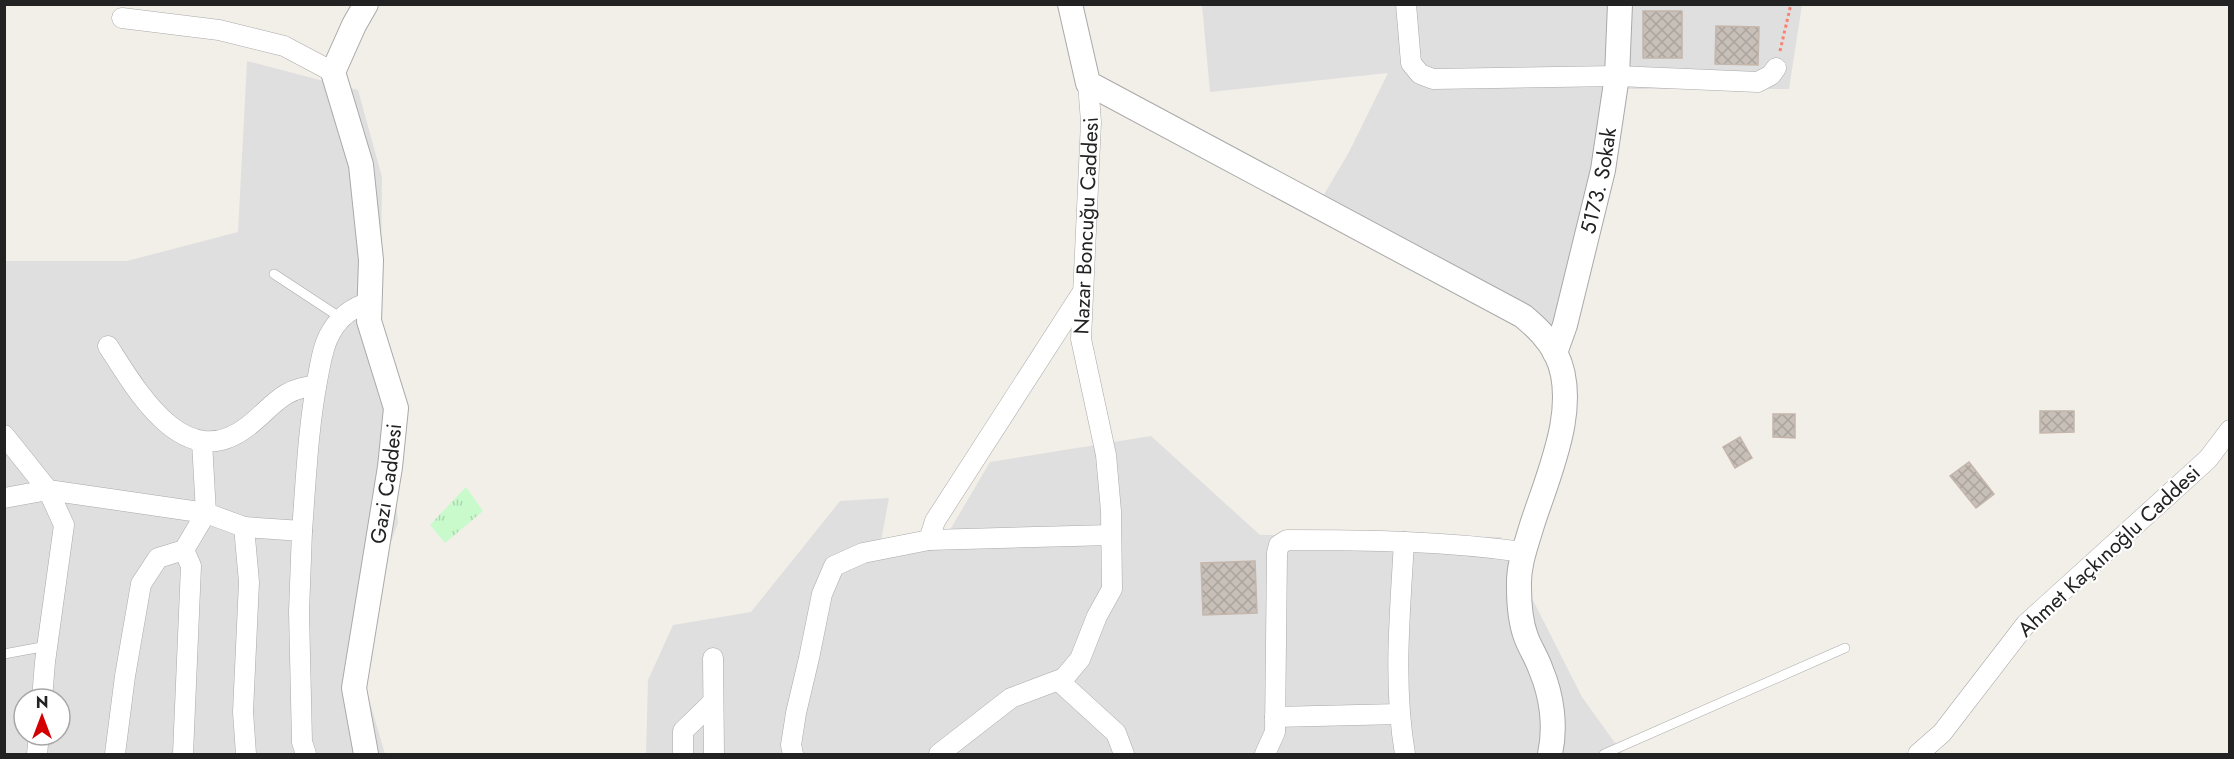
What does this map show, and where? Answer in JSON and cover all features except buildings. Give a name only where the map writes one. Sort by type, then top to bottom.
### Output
[{"type":"street","points":[[122,18],[219,30],[284,46],[333,72],[366,4]]},
{"type":"street","name":"Nazar Boncuğu Caddesi","points":[[1059,681],[1080,659],[1097,616],[1112,589],[1106,455],[1081,339],[1091,122],[1088,83],[1070,4]]},
{"type":"street","points":[[1406,4],[1411,63],[1420,74],[1433,79],[1617,76],[1758,82],[1771,75],[1776,68]]},
{"type":"street","name":"5173. Sokak","points":[[1555,353],[1565,325],[1603,170],[1617,76],[1620,4]]},
{"type":"street","name":"Gazi Caddesi","points":[[333,72],[361,165],[371,260],[369,321],[396,408],[390,467],[354,688],[366,754]]},
{"type":"street","points":[[1088,83],[1523,316],[1542,333],[1555,353],[1562,371],[1566,398],[1557,446],[1523,552],[1519,584],[1520,612],[1525,636],[1542,671],[1549,693],[1552,729],[1550,754]]},
{"type":"street","points":[[929,540],[935,521],[1083,291]]},
{"type":"street","points":[[306,754],[302,742],[299,612],[302,531],[312,405],[326,343],[341,318],[357,306],[370,302]]},
{"type":"street","points":[[108,346],[139,395],[166,423],[189,439],[202,442],[235,434],[246,428],[273,403],[292,390],[316,386]]},
{"type":"street","name":"Ahmet Kaçkınoğlu Caddesi","points":[[1918,754],[1942,733],[2026,624],[2208,459],[2229,430]]},
{"type":"street","points":[[4,435],[48,490],[64,525],[43,687]]},
{"type":"street","points":[[115,754],[125,676],[141,584],[158,558],[184,550],[206,513],[202,442]]},
{"type":"street","points":[[7,495],[48,490],[206,513],[244,527],[302,531]]},
{"type":"street","points":[[244,527],[249,582],[243,712],[246,754]]},
{"type":"street","points":[[793,754],[791,745],[796,713],[810,658],[822,594],[834,566],[863,553],[929,540],[1111,535]]},
{"type":"street","points":[[1265,754],[1275,732],[1277,553],[1280,545],[1287,540],[1404,542],[1484,546],[1523,552]]},
{"type":"street","points":[[1404,542],[1397,674],[1404,754]]},
{"type":"street","points":[[183,754],[191,566],[184,550]]},
{"type":"street","points":[[713,658],[714,754]]},
{"type":"street","points":[[939,754],[1011,698],[1059,681],[1116,733],[1124,754]]},
{"type":"street","points":[[683,754],[683,731],[713,702]]},
{"type":"street","points":[[1275,717],[1399,714]]},
{"type":"lane","points":[[274,274],[341,318]]},
{"type":"lane","points":[[4,654],[47,646]]},
{"type":"lane","points":[[1604,754],[1845,648]]},
{"type":"path","points":[[1776,68],[1791,4]]},
{"type":"shaded area","points":[[1202,5],[1802,5],[1789,89],[1616,89],[1568,335],[1316,208],[1349,152],[1388,73],[1210,92]]},
{"type":"shaded area","points":[[247,61],[358,90],[382,177],[380,343],[398,523],[353,645],[385,754],[5,754],[4,261],[127,261],[238,232]]},
{"type":"shaded area","points":[[1151,436],[1260,535],[1501,537],[1582,697],[1623,754],[646,754],[648,680],[673,625],[751,612],[840,501],[889,498],[878,557],[941,545],[990,462]]},
{"type":"green space","points":[[466,487],[483,511],[445,543],[430,525]]}]
